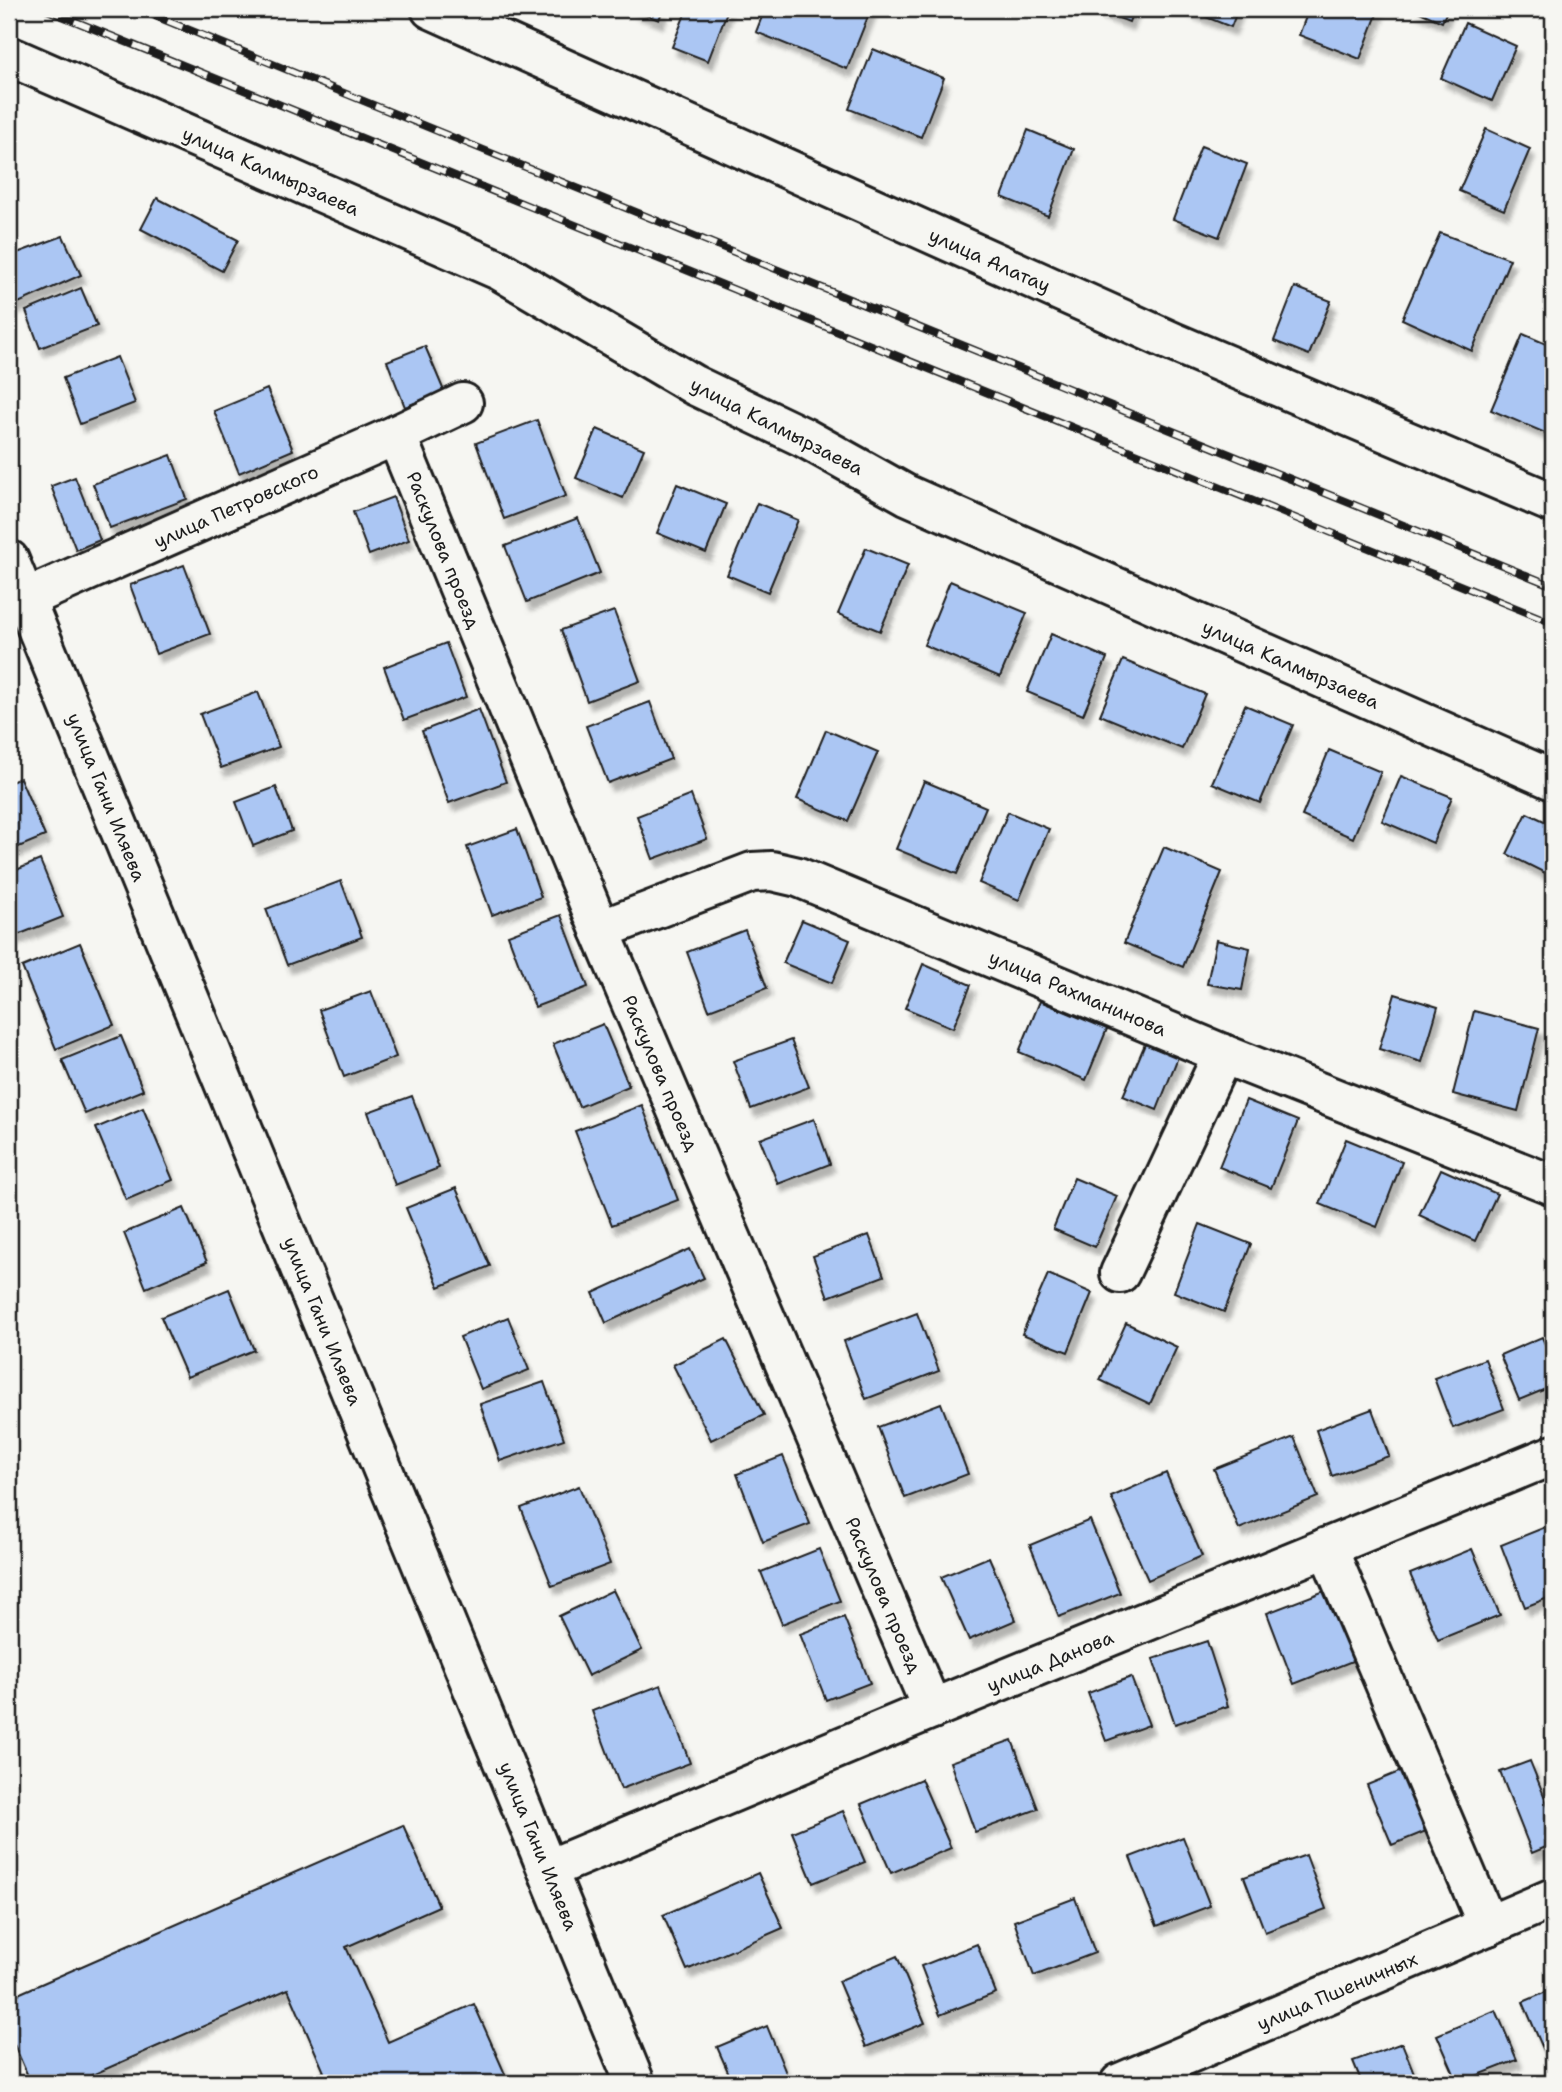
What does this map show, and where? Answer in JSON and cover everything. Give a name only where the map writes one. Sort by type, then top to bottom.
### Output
[{"type":"street","name":"улица Алатау","points":[[431,9],[1173,342],[1553,503]]},
{"type":"street","name":"улица Калмырзаева","points":[[9,56],[499,270],[694,385],[803,437],[907,495],[1553,780]]},
{"type":"street","name":"улица Петровского","points":[[17,603],[463,403]]},
{"type":"street","name":"Раскулова проезд","points":[[396,435],[600,930],[932,1709]]},
{"type":"street","name":"улица Гани Иляева","points":[[9,560],[17,603],[549,1869],[635,2083]]},
{"type":"street","name":"улица Рахманинова","points":[[600,930],[752,872],[772,871],[798,877],[1223,1054],[1553,1185]]},
{"type":"street","points":[[1120,1273],[1223,1054]]},
{"type":"street","name":"улица Данова","points":[[549,1869],[1553,1455]]},
{"type":"street","points":[[1326,1547],[1489,1926]]},
{"type":"street","name":"улица Пшеничных","points":[[1121,2083],[1553,1898]]},
{"type":"building","points":[[631,9],[663,9],[659,20]]},
{"type":"building","points":[[687,9],[728,9],[708,61],[672,47]]},
{"type":"building","points":[[765,9],[871,9],[847,69],[756,32]]},
{"type":"building","points":[[1095,9],[1134,9],[1129,22]]},
{"type":"building","points":[[1186,9],[1238,9],[1231,27]]},
{"type":"building","points":[[1309,9],[1379,9],[1360,59],[1299,35]]},
{"type":"building","points":[[1413,9],[1448,9],[1442,22]]},
{"type":"building","points":[[1465,23],[1516,46],[1492,101],[1441,78]]},
{"type":"building","points":[[873,49],[944,78],[921,137],[849,109]]},
{"type":"building","points":[[1486,129],[1530,149],[1504,210],[1459,191]]},
{"type":"building","points":[[1028,130],[1074,149],[1048,216],[1002,197]]},
{"type":"building","points":[[1201,146],[1247,164],[1219,237],[1173,219]]},
{"type":"building","points":[[157,198],[238,240],[222,271],[141,229]]},
{"type":"building","points":[[1440,233],[1510,259],[1472,351],[1402,319]]},
{"type":"building","points":[[63,236],[81,275],[14,305],[9,293],[9,256]]},
{"type":"building","points":[[1295,287],[1331,301],[1309,355],[1274,341]]},
{"type":"building","points":[[81,288],[97,326],[40,348],[26,311]]},
{"type":"building","points":[[1523,334],[1553,347],[1553,426],[1550,435],[1491,410]]},
{"type":"building","points":[[425,346],[444,391],[405,407],[387,361]]},
{"type":"building","points":[[117,357],[135,403],[80,424],[63,378]]},
{"type":"building","points":[[267,389],[293,450],[239,473],[214,411]]},
{"type":"building","points":[[537,420],[566,496],[504,519],[476,443]]},
{"type":"building","points":[[597,429],[644,449],[623,498],[576,478]]},
{"type":"building","points":[[171,455],[187,499],[110,528],[93,484]]},
{"type":"building","points":[[75,477],[100,540],[76,550],[51,486]]},
{"type":"building","points":[[677,484],[726,504],[706,553],[657,533]]},
{"type":"building","points":[[393,497],[409,540],[369,555],[353,512]]},
{"type":"building","points":[[757,503],[798,520],[768,592],[727,575]]},
{"type":"building","points":[[578,518],[600,573],[527,602],[505,546]]},
{"type":"building","points":[[866,548],[908,565],[880,631],[838,614]]},
{"type":"building","points":[[184,565],[210,634],[156,654],[130,585]]},
{"type":"building","points":[[950,581],[1027,613],[1000,677],[924,645]]},
{"type":"building","points":[[614,611],[640,681],[587,701],[561,630]]},
{"type":"building","points":[[1051,634],[1107,658],[1083,715],[1027,692]]},
{"type":"building","points":[[446,643],[466,697],[404,720],[384,667]]},
{"type":"building","points":[[1123,660],[1205,694],[1182,749],[1100,715]]},
{"type":"building","points":[[258,692],[279,747],[221,768],[200,714]]},
{"type":"building","points":[[650,702],[671,759],[608,783],[586,726]]},
{"type":"building","points":[[1245,705],[1293,725],[1260,803],[1212,783]]},
{"type":"building","points":[[479,709],[506,782],[449,803],[422,731]]},
{"type":"building","points":[[826,730],[878,752],[848,821],[797,799]]},
{"type":"building","points":[[1329,750],[1381,772],[1353,838],[1302,816]]},
{"type":"building","points":[[1401,776],[1452,797],[1433,843],[1382,821]]},
{"type":"building","points":[[20,778],[45,836],[9,851],[9,783]]},
{"type":"building","points":[[924,781],[986,807],[957,874],[896,849]]},
{"type":"building","points":[[276,787],[292,831],[253,846],[236,802]]},
{"type":"building","points":[[691,795],[707,839],[653,859],[637,816]]},
{"type":"building","points":[[1008,812],[1049,829],[1019,900],[979,883]]},
{"type":"building","points":[[1527,813],[1553,825],[1553,877],[1507,854]]},
{"type":"building","points":[[517,829],[541,897],[492,915],[467,847]]},
{"type":"building","points":[[1164,847],[1222,872],[1183,967],[1124,943]]},
{"type":"building","points":[[40,860],[63,917],[10,938],[9,873]]},
{"type":"building","points":[[341,881],[362,937],[287,965],[266,909]]},
{"type":"building","points":[[561,915],[588,987],[535,1007],[508,935]]},
{"type":"building","points":[[802,920],[850,940],[832,983],[783,963]]},
{"type":"building","points":[[745,930],[767,988],[709,1010],[687,952]]},
{"type":"building","points":[[1216,940],[1250,948],[1242,990],[1207,984]]},
{"type":"building","points":[[80,943],[114,1025],[56,1049],[22,967]]},
{"type":"building","points":[[923,964],[971,985],[953,1028],[905,1008]]},
{"type":"building","points":[[371,991],[396,1057],[344,1077],[319,1010]]},
{"type":"building","points":[[1395,994],[1438,1007],[1422,1062],[1379,1049]]},
{"type":"building","points":[[1040,1001],[1107,1029],[1086,1080],[1019,1052]]},
{"type":"building","points":[[1474,1011],[1539,1028],[1518,1111],[1453,1094]]},
{"type":"building","points":[[603,1024],[629,1086],[579,1107],[553,1044]]},
{"type":"building","points":[[121,1036],[143,1090],[85,1114],[62,1060]]},
{"type":"building","points":[[791,1040],[809,1087],[751,1109],[733,1061]]},
{"type":"building","points":[[1145,1044],[1178,1057],[1157,1110],[1123,1096]]},
{"type":"building","points":[[412,1096],[439,1168],[395,1185],[368,1112]]},
{"type":"building","points":[[1246,1100],[1298,1121],[1271,1188],[1219,1167]]},
{"type":"building","points":[[642,1105],[678,1200],[612,1225],[575,1131]]},
{"type":"building","points":[[143,1108],[173,1180],[126,1200],[96,1128]]},
{"type":"building","points":[[814,1119],[830,1164],[778,1184],[760,1139]]},
{"type":"building","points":[[1346,1139],[1402,1162],[1377,1227],[1320,1204]]},
{"type":"building","points":[[1441,1169],[1497,1194],[1475,1241],[1419,1215]]},
{"type":"building","points":[[1074,1178],[1117,1196],[1095,1247],[1053,1229]]},
{"type":"building","points":[[456,1188],[490,1266],[439,1287],[406,1208]]},
{"type":"building","points":[[184,1208],[207,1262],[146,1288],[124,1233]]},
{"type":"building","points":[[1200,1224],[1251,1244],[1224,1312],[1174,1292]]},
{"type":"building","points":[[869,1235],[884,1276],[828,1297],[813,1256]]},
{"type":"building","points":[[690,1249],[704,1278],[606,1323],[593,1293]]},
{"type":"building","points":[[1048,1274],[1092,1293],[1068,1352],[1022,1334]]},
{"type":"building","points":[[229,1289],[254,1350],[187,1377],[161,1317]]},
{"type":"building","points":[[917,1313],[939,1371],[866,1399],[844,1341]]},
{"type":"building","points":[[508,1317],[529,1370],[481,1389],[460,1337]]},
{"type":"building","points":[[1126,1323],[1177,1347],[1150,1404],[1100,1380]]},
{"type":"building","points":[[1542,1337],[1553,1363],[1553,1386],[1519,1400],[1500,1355]]},
{"type":"building","points":[[726,1339],[764,1415],[711,1440],[673,1365]]},
{"type":"building","points":[[1485,1359],[1504,1409],[1453,1428],[1434,1378]]},
{"type":"building","points":[[544,1382],[564,1439],[500,1461],[480,1404]]},
{"type":"building","points":[[941,1403],[968,1474],[905,1498],[878,1427]]},
{"type":"building","points":[[1372,1409],[1389,1456],[1332,1476],[1316,1430]]},
{"type":"building","points":[[1294,1437],[1318,1497],[1239,1529],[1214,1469]]},
{"type":"building","points":[[783,1456],[810,1524],[763,1542],[737,1474]]},
{"type":"building","points":[[1166,1473],[1202,1556],[1148,1580],[1111,1497]]},
{"type":"building","points":[[579,1486],[610,1564],[552,1586],[521,1508]]},
{"type":"building","points":[[1090,1520],[1120,1593],[1059,1617],[1030,1545]]},
{"type":"building","points":[[1553,1524],[1553,1596],[1525,1607],[1501,1545]]},
{"type":"building","points":[[819,1549],[840,1601],[782,1624],[761,1572]]},
{"type":"building","points":[[1472,1549],[1500,1615],[1438,1640],[1410,1574]]},
{"type":"building","points":[[989,1557],[1016,1620],[969,1640],[941,1577]]},
{"type":"building","points":[[613,1590],[642,1650],[588,1676],[559,1616]]},
{"type":"building","points":[[1327,1590],[1355,1660],[1294,1684],[1267,1613]]},
{"type":"building","points":[[844,1617],[870,1683],[826,1700],[800,1634]]},
{"type":"building","points":[[1207,1641],[1228,1706],[1175,1724],[1153,1659]]},
{"type":"building","points":[[1131,1677],[1149,1725],[1106,1741],[1088,1693]]},
{"type":"building","points":[[661,1685],[690,1763],[621,1789],[592,1711]]},
{"type":"building","points":[[1012,1740],[1038,1809],[975,1832],[950,1762]]},
{"type":"building","points":[[1530,1761],[1553,1818],[1553,1844],[1532,1853],[1500,1772]]},
{"type":"building","points":[[1411,1767],[1436,1827],[1392,1845],[1367,1785]]},
{"type":"building","points":[[921,1779],[951,1848],[891,1873],[861,1804]]},
{"type":"building","points":[[843,1811],[865,1862],[813,1883],[792,1832]]},
{"type":"building","points":[[403,1825],[439,1906],[346,1947],[388,2042],[474,2004],[509,2083],[299,2083],[324,2072],[288,1989],[74,2083],[31,2083],[9,2033],[9,1998]]},
{"type":"building","points":[[1183,1837],[1210,1906],[1157,1926],[1130,1857]]},
{"type":"building","points":[[1306,1855],[1326,1909],[1265,1932],[1244,1877]]},
{"type":"building","points":[[758,1873],[783,1928],[687,1970],[663,1915]]},
{"type":"building","points":[[1075,1898],[1095,1953],[1034,1976],[1014,1921]]},
{"type":"building","points":[[977,1944],[996,1993],[940,2015],[921,1966]]},
{"type":"building","points":[[897,1956],[925,2023],[866,2047],[838,1981]]},
{"type":"building","points":[[1553,1989],[1553,2072],[1523,2002]]},
{"type":"building","points":[[1496,2010],[1517,2060],[1458,2083],[1437,2035]]},
{"type":"building","points":[[767,2026],[790,2083],[733,2083],[717,2047]]},
{"type":"building","points":[[1402,2043],[1418,2083],[1362,2083],[1353,2061]]},
{"type":"railway","points":[[45,9],[1553,623]]},
{"type":"railway","points":[[138,9],[1553,586]]}]
